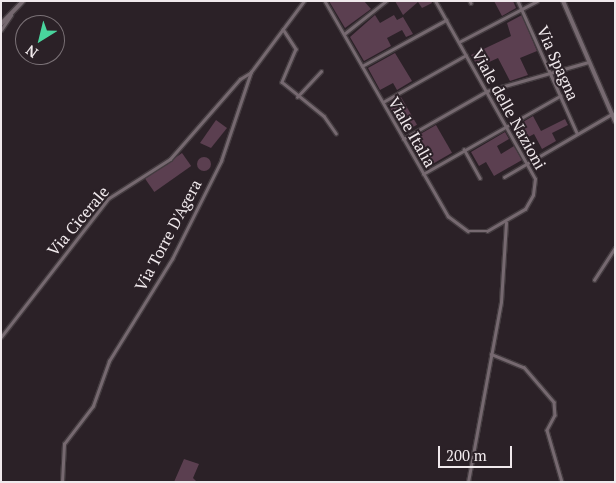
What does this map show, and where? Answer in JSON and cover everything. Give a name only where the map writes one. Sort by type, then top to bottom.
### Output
[{"type":"street","points":[[1,24],[23,1]]},
{"type":"street","name":"Via Torre D'Agera","points":[[62,482],[64,444],[92,406],[109,361],[172,259],[221,161],[251,72],[304,1]]},
{"type":"street","name":"Viale Italia","points":[[325,1],[423,174],[459,226],[479,232],[506,223]]},
{"type":"street","points":[[344,34],[386,1]]},
{"type":"street","name":"Viale delle Nazioni","points":[[436,1],[529,162],[534,179],[532,200],[506,223]]},
{"type":"street","name":"Via Spagna","points":[[518,1],[577,134]]},
{"type":"street","points":[[459,42],[537,1]]},
{"type":"street","points":[[564,1],[615,121]]},
{"type":"street","points":[[1,30],[11,14]]},
{"type":"street","points":[[362,66],[446,20]]},
{"type":"street","points":[[283,29],[296,49],[281,79],[297,96],[324,116],[336,133]]},
{"type":"street","points":[[383,102],[466,55]]},
{"type":"street","points":[[403,139],[488,91],[590,62]]},
{"type":"street","points":[[297,96],[321,71]]},
{"type":"street","name":"Via Cicerale","points":[[1,336],[109,198],[170,159],[240,79],[251,72]]},
{"type":"street","points":[[423,174],[560,96]]},
{"type":"street","points":[[504,177],[612,114]]},
{"type":"street","points":[[464,149],[480,178]]},
{"type":"street","points":[[467,481],[501,302],[506,223]]},
{"type":"street","points":[[594,280],[615,248]]},
{"type":"street","points":[[491,354],[524,367],[554,402],[555,415],[547,430],[562,482]]},
{"type":"shaded area","points":[[329,1],[364,1],[371,9],[345,28]]},
{"type":"shaded area","points":[[395,1],[431,1],[432,3],[422,8],[418,2],[403,15]]},
{"type":"shaded area","points":[[494,1],[513,1],[516,8],[502,16]]},
{"type":"shaded area","points":[[375,15],[380,23],[394,15],[397,20],[403,17],[413,34],[406,37],[402,30],[387,38],[391,46],[364,61],[350,37]]},
{"type":"shaded area","points":[[522,15],[537,51],[520,58],[528,75],[510,81],[498,58],[478,67],[471,55],[511,36],[507,23]]},
{"type":"shaded area","points":[[395,53],[412,81],[397,90],[393,83],[380,90],[368,68]]},
{"type":"shaded area","points":[[401,97],[417,125],[404,132],[388,104]]},
{"type":"shaded area","points":[[533,116],[541,131],[565,119],[568,125],[552,133],[556,141],[542,149],[534,134],[521,141],[513,128]]},
{"type":"shaded area","points":[[216,120],[227,128],[211,148],[200,143]]},
{"type":"shaded area","points":[[436,125],[452,153],[425,168],[409,140]]},
{"type":"shaded area","points":[[505,132],[509,139],[497,146],[501,154],[514,146],[522,160],[494,176],[486,162],[479,166],[471,152]]},
{"type":"shaded area","points":[[182,153],[191,166],[154,192],[145,179]]},
{"type":"shaded area","points":[[201,157],[207,157],[211,164],[207,171],[201,171],[197,167],[197,161]]},
{"type":"shaded area","points":[[184,459],[199,464],[193,478],[197,482],[174,482]]}]
